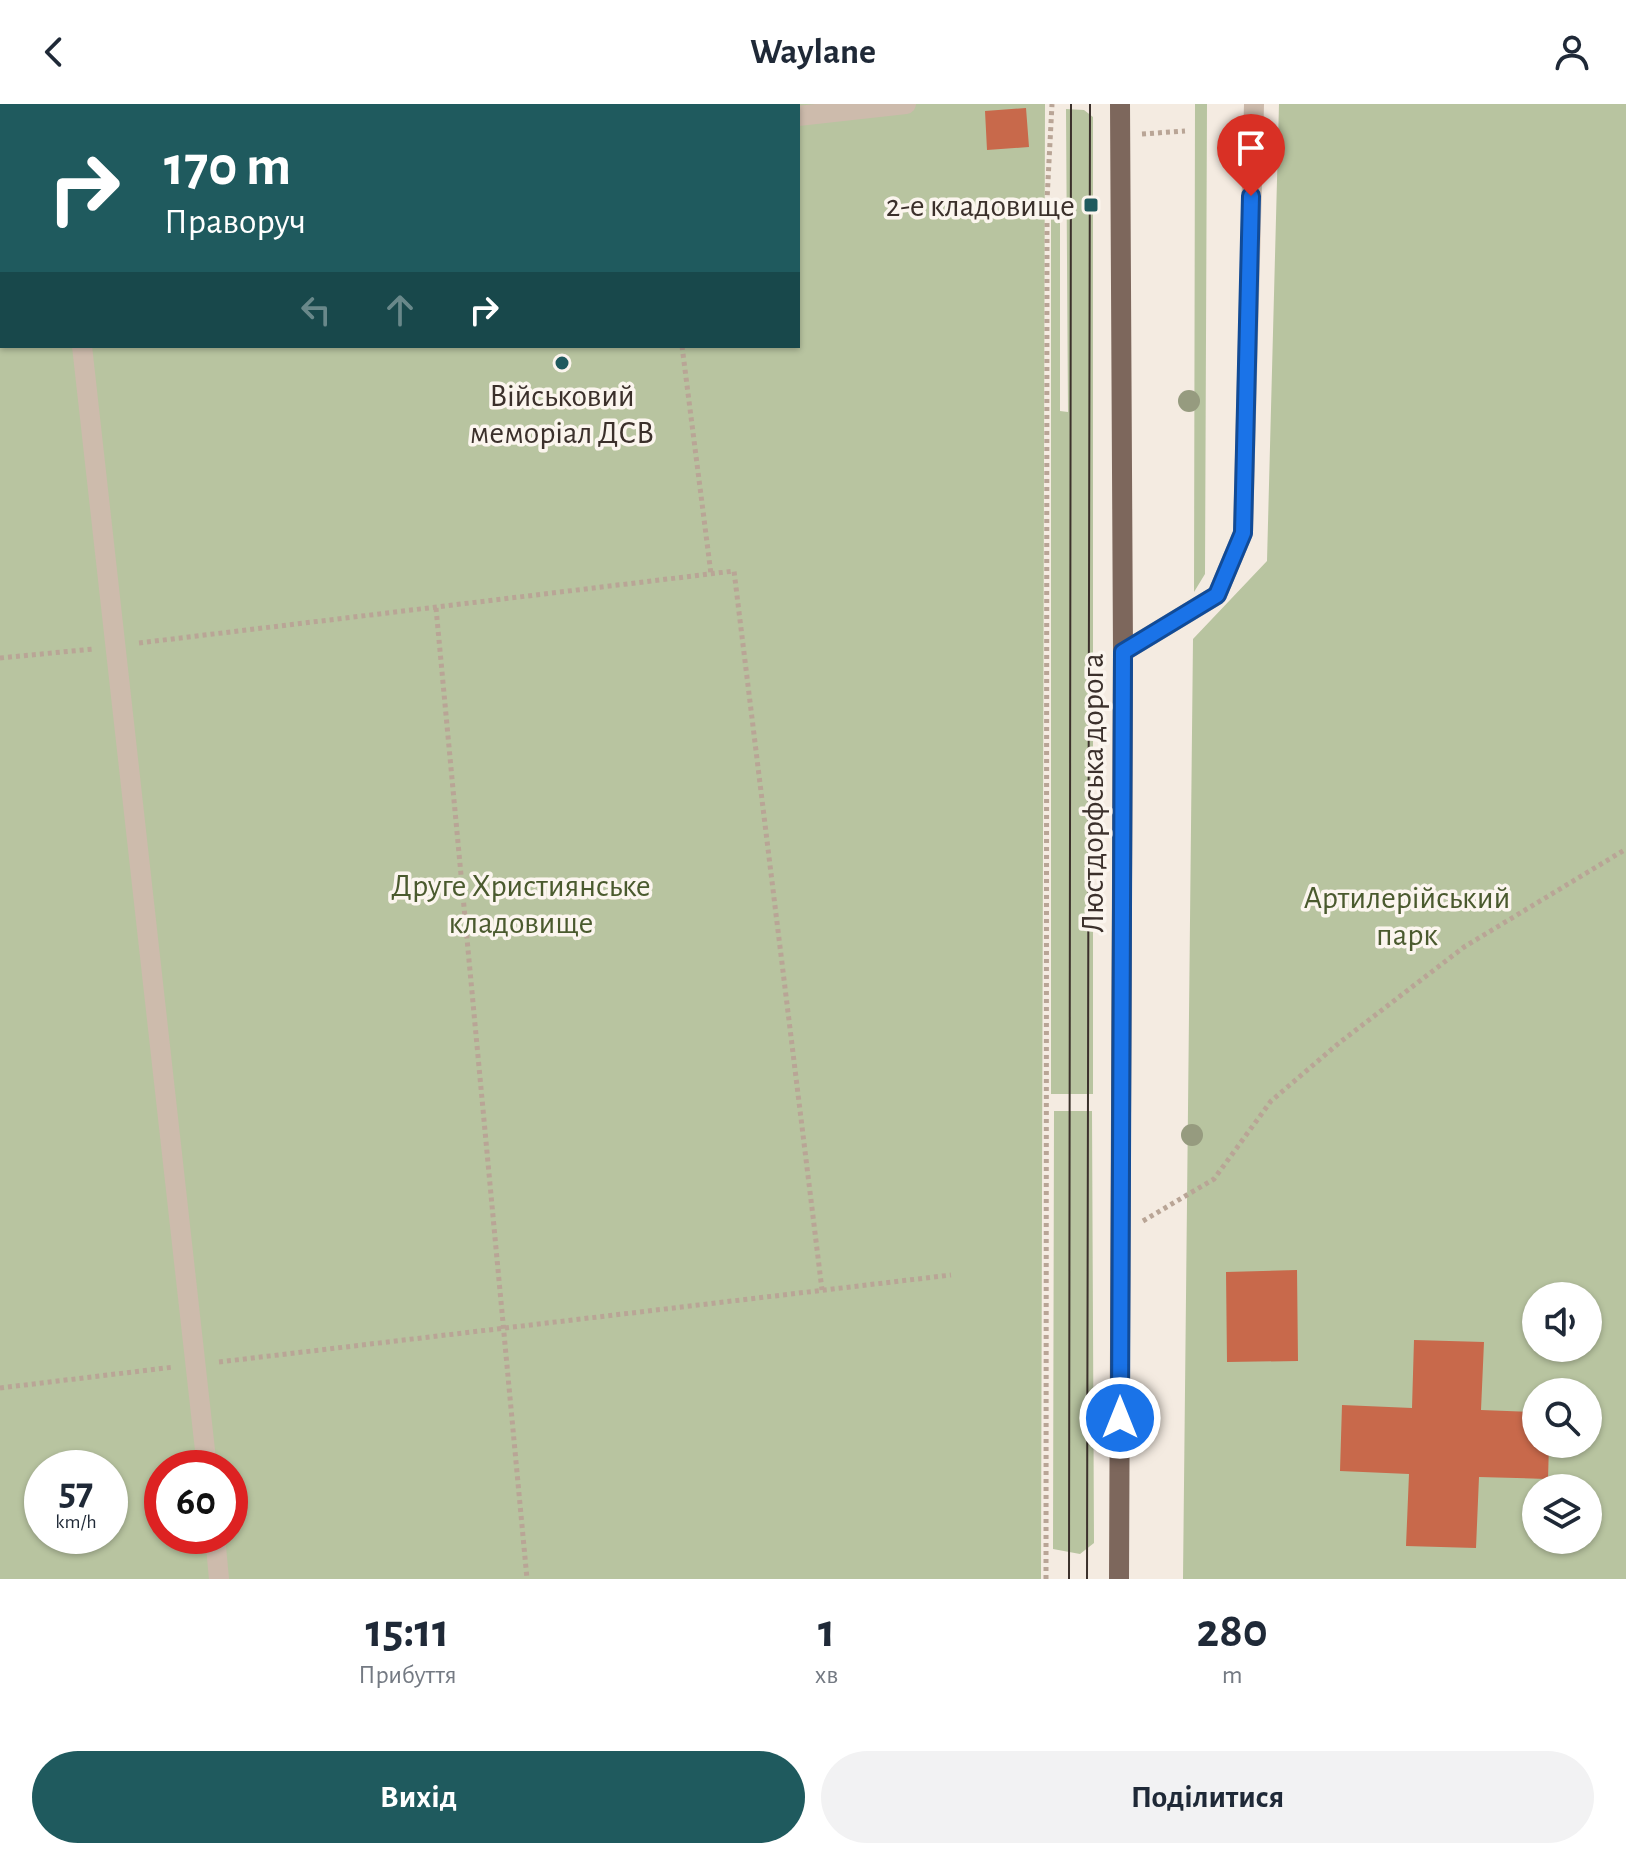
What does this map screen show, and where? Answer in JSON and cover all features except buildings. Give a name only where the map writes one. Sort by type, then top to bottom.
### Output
[{"type":"main road","name":"Люстдорфська дорога","points":[[1119,1579],[1123,652],[1120,104]]},
{"type":"lane","points":[[800,116],[906,104]]},
{"type":"lane","points":[[1123,652],[1217,595],[1243,533],[1254,104]]},
{"type":"lane","points":[[82,348],[205,1450]]},
{"type":"lane","points":[[217,1554],[219,1579]]},
{"type":"path","points":[[1046,1579],[1047,200],[1052,104]]},
{"type":"path","points":[[682,348],[711,574]]},
{"type":"path","points":[[0,658],[734,571],[822,1290]]},
{"type":"path","points":[[436,608],[527,1579]]},
{"type":"path","points":[[1121,1233],[1214,1179],[1271,1101],[1339,1043],[1464,947],[1626,849]]},
{"type":"path","points":[[0,1388],[951,1275]]},
{"type":"green space","name":"Друге Християнське кладовище","points":[[800,104],[1045,104],[1041,1579],[0,1579],[0,348],[800,348]]},
{"type":"green space","points":[[1195,104],[1207,104],[1205,574],[1194,592]]},
{"type":"green space","name":"Артилерійський парк","points":[[1279,104],[1626,104],[1626,1579],[1183,1579],[1193,639],[1267,561]]},
{"type":"green space","points":[[1066,109],[1084,110],[1093,117],[1093,1094],[1051,1094],[1051,200],[1060,200],[1060,411],[1068,412]]},
{"type":"green space","points":[[1054,1111],[1092,1111],[1094,1543],[1080,1554],[1053,1549]]},
{"type":"tram line","points":[[1069,1579],[1071,104]]},
{"type":"tram line","points":[[1087,1579],[1090,104]]},
{"type":"place","name":"2-е кладовище","points":[[1091,205]]},
{"type":"place","name":"Військовий меморіал ДСВ","points":[[562,363]]},
{"type":"route","points":[[1120,1418],[1123,652],[1217,595],[1243,533],[1251,196]]}]
